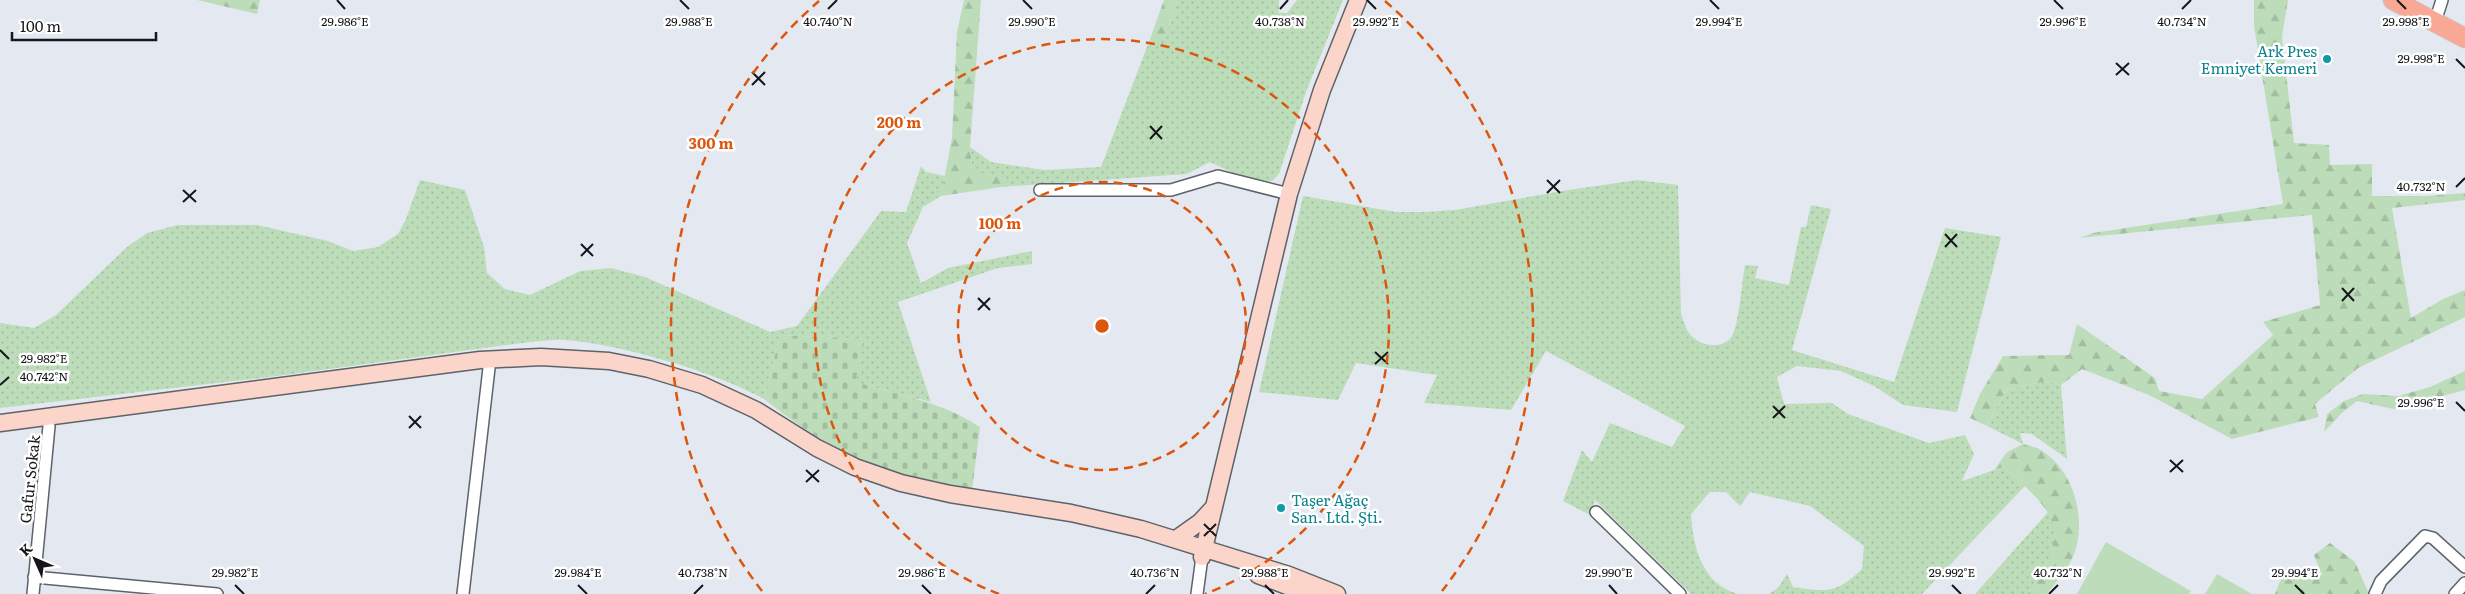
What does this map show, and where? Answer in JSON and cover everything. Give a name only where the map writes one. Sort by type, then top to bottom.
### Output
[{"type":"main road","points":[[1203,552],[1289,194],[1322,90],[1358,0]]},
{"type":"main road","points":[[2393,0],[2465,38]]},
{"type":"main road","points":[[0,423],[480,360],[541,357],[609,361],[649,369],[702,385],[756,410],[817,448],[855,467],[901,483],[950,494],[1071,513],[1176,539],[1203,552],[1308,594]]},
{"type":"main road","points":[[0,431],[489,368],[541,366],[608,370],[647,378],[699,394],[752,418],[813,457],[851,476],[899,492],[948,504],[1069,522],[1203,552],[1240,558],[1337,594]]},
{"type":"main road","points":[[1176,539],[1200,522],[1215,505]]},
{"type":"main road","points":[[1215,505],[1220,536],[1240,558]]},
{"type":"street","points":[[2435,22],[2442,0]]},
{"type":"street","points":[[1040,190],[1170,190],[1218,176],[1289,194]]},
{"type":"street","points":[[463,594],[489,368]]},
{"type":"street","name":"Gafur Sokak","points":[[33,594],[49,426]]},
{"type":"street","points":[[1596,512],[1680,594]]},
{"type":"street","points":[[2375,594],[2381,581],[2425,536],[2433,538],[2465,567]]},
{"type":"street","points":[[1197,594],[1203,552]]},
{"type":"street","points":[[34,577],[217,594]]},
{"type":"street","points":[[2456,594],[2465,583]]},
{"type":"green space","points":[[197,0],[260,0],[257,14]]},
{"type":"green space","points":[[964,0],[981,0],[970,147],[972,170],[998,176],[1006,180],[1001,187],[941,196],[952,138],[957,32]]},
{"type":"green space","points":[[1164,0],[1178,0],[1163,40],[1159,44],[1153,43],[1150,39]]},
{"type":"green space","points":[[1178,0],[1279,0],[1279,13],[1287,13],[1297,0],[1343,0],[1306,92],[1279,174],[1272,181],[1250,181],[1210,162],[1187,174],[1001,187],[1005,180],[993,175],[972,171],[970,147],[991,162],[1044,170],[1101,167],[1150,39],[1153,43],[1163,40]]},
{"type":"green space","points":[[2254,0],[2288,0],[2282,37],[2294,143],[2329,145],[2330,165],[2372,164],[2372,196],[2426,196],[2465,193],[2465,200],[2392,208],[2411,318],[2443,299],[2465,290],[2465,317],[2358,368],[2315,404],[2319,417],[2232,439],[2149,395],[2082,369],[2061,385],[2047,381],[2006,390],[1987,426],[1970,418],[1980,394],[2003,356],[2069,355],[2077,324],[2155,378],[2159,391],[2202,399],[2273,335],[2263,322],[2320,305],[2312,215],[2079,238],[2093,233],[2283,204],[2254,26]]},
{"type":"green space","points":[[921,166],[926,172],[945,176],[941,196],[923,207],[907,243],[921,283],[948,268],[1032,251],[1032,264],[998,268],[898,302],[931,402],[854,382],[864,339],[780,335],[764,399],[720,379],[639,353],[587,343],[548,340],[277,376],[0,408],[0,323],[34,328],[56,315],[127,247],[147,233],[178,225],[257,225],[328,241],[353,251],[378,247],[398,234],[406,219],[420,180],[465,190],[484,247],[487,273],[505,289],[530,295],[580,271],[611,268],[645,277],[770,332],[797,326],[881,211],[906,212]]},
{"type":"green space","points":[[1637,180],[1678,185],[1681,313],[1690,335],[1697,341],[1710,345],[1724,343],[1733,334],[1739,311],[1745,265],[1758,266],[1755,278],[1789,285],[1801,227],[1806,227],[1811,205],[1831,209],[1792,350],[1894,382],[1945,228],[2001,237],[1957,412],[1903,405],[1874,386],[1841,371],[1797,366],[1777,377],[1784,404],[1832,403],[1848,414],[1929,443],[1965,435],[1974,454],[1962,481],[2003,467],[2025,486],[1922,594],[1769,594],[1778,588],[1787,574],[1793,587],[1823,590],[1838,587],[1862,569],[1864,546],[1810,506],[1750,492],[1740,506],[1726,492],[1710,492],[1691,514],[1697,551],[1708,573],[1716,582],[1738,594],[1691,594],[1595,500],[1590,515],[1563,501],[1582,450],[1592,462],[1610,423],[1672,447],[1685,426],[1546,351],[1511,410],[1424,403],[1437,375],[1356,363],[1338,400],[1259,392],[1303,196],[1396,212],[1425,212],[1455,210]]},
{"type":"green space","points":[[780,335],[865,339],[855,382],[935,405],[980,427],[972,490],[910,477],[864,464],[816,437],[764,399]]},
{"type":"green space","points":[[2465,371],[2465,390],[2393,409],[2357,401],[2343,412],[2324,432],[2327,414],[2344,401],[2363,394],[2398,396],[2430,387]]},
{"type":"green space","points":[[2047,381],[2061,385],[2067,459],[2032,434],[2020,433],[2023,444],[1987,426],[2006,390]]},
{"type":"green space","points":[[2023,444],[2037,448],[2055,461],[2071,486],[2079,516],[2077,545],[2072,559],[2047,594],[2028,594],[2042,572],[2050,554],[2054,538],[2053,524],[2047,511],[2022,483],[2003,467],[1994,470],[2007,452]]},
{"type":"green space","points":[[2049,511],[2056,531],[2053,550],[2046,566],[2028,594],[1975,594]]},
{"type":"green space","points":[[2106,542],[2191,591],[2189,594],[2077,594]]},
{"type":"green space","points":[[2330,543],[2355,562],[2369,594],[2275,594],[2285,569],[2304,574],[2322,575],[2314,555]]},
{"type":"green space","points":[[2217,574],[2252,594],[2205,594]]},
{"type":"place","name":"Ark Pres Emniyet Kemeri","points":[[2327,59]]},
{"type":"place","name":"Taşer Ağaç San. Ltd. Şti.","points":[[1281,508]]}]
